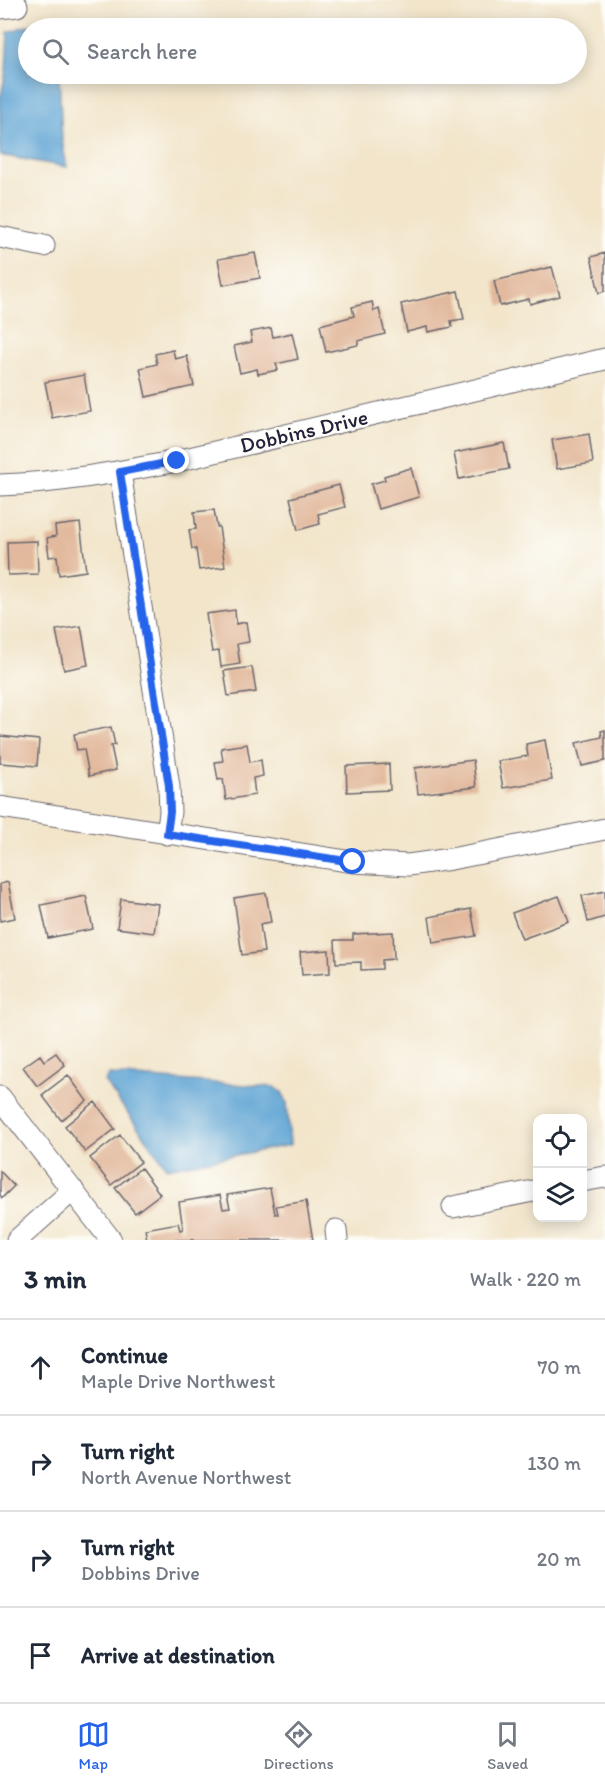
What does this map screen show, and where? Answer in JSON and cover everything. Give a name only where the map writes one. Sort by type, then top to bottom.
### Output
[{"type":"street","points":[[0,237],[44,246]]},
{"type":"street","name":"Dobbins Drive","points":[[0,485],[120,472],[177,461],[605,359]]},
{"type":"street","points":[[120,472],[169,786],[170,812],[167,834]]},
{"type":"street","points":[[0,807],[353,862],[408,865],[451,859],[605,829]]},
{"type":"street","points":[[0,1097],[111,1240]]},
{"type":"street","points":[[587,1180],[605,1176]]},
{"type":"street","points":[[17,1240],[73,1190]]},
{"type":"street","points":[[453,1206],[533,1191]]},
{"type":"water","points":[[18,29],[18,84],[59,84],[62,141],[67,167],[0,155],[0,100],[6,71],[8,32]]},
{"type":"water","points":[[109,1075],[274,1087],[282,1092],[287,1103],[290,1145],[167,1168],[105,1082]]},
{"type":"building","points":[[255,253],[260,278],[223,285],[218,259]]},
{"type":"building","points":[[605,253],[605,291],[599,293],[591,257]]},
{"type":"building","points":[[552,267],[560,296],[530,304],[529,299],[500,306],[494,281]]},
{"type":"building","points":[[458,291],[464,319],[451,321],[452,327],[428,332],[427,327],[407,332],[401,304]]},
{"type":"building","points":[[372,302],[374,311],[379,309],[385,334],[358,341],[358,345],[326,352],[320,325],[354,316],[352,307]]},
{"type":"building","points":[[271,328],[273,337],[292,333],[298,359],[276,364],[278,370],[258,374],[257,369],[240,373],[234,346],[252,342],[250,332]]},
{"type":"building","points":[[173,350],[175,359],[187,356],[194,386],[146,397],[140,368],[157,364],[155,354]]},
{"type":"building","points":[[84,375],[90,411],[52,418],[45,382]]},
{"type":"building","points":[[589,434],[593,463],[557,469],[552,440]]},
{"type":"building","points":[[504,443],[509,469],[459,479],[454,453]]},
{"type":"building","points":[[411,468],[419,497],[378,509],[371,484],[385,480],[384,476]]},
{"type":"building","points":[[339,485],[345,507],[318,514],[320,524],[298,530],[290,498]]},
{"type":"building","points":[[214,510],[225,567],[199,570],[196,549],[192,549],[189,530],[196,529],[194,512]]},
{"type":"building","points":[[80,523],[86,571],[59,575],[57,556],[49,557],[47,538],[56,536],[55,526]]},
{"type":"building","points":[[37,541],[38,574],[8,575],[7,542]]},
{"type":"building","points":[[235,610],[236,624],[246,622],[249,642],[237,644],[240,664],[221,667],[219,651],[212,652],[206,614]]},
{"type":"building","points":[[81,626],[88,665],[64,670],[56,630]]},
{"type":"building","points":[[252,667],[256,692],[228,696],[224,671]]},
{"type":"building","points":[[111,727],[115,745],[111,746],[116,770],[89,776],[84,749],[77,750],[74,734]]},
{"type":"building","points":[[605,730],[605,761],[582,766],[576,743],[602,737],[601,731]]},
{"type":"building","points":[[0,736],[39,740],[37,766],[0,763]]},
{"type":"building","points":[[545,740],[552,780],[503,788],[498,761],[528,756],[526,744]]},
{"type":"building","points":[[247,744],[250,762],[261,760],[263,776],[253,778],[255,795],[226,800],[223,779],[218,780],[215,762],[223,761],[221,748]]},
{"type":"building","points":[[473,760],[476,787],[418,794],[415,768]]},
{"type":"building","points":[[389,764],[390,790],[347,792],[346,766]]},
{"type":"building","points":[[8,882],[15,918],[0,921],[0,884]]},
{"type":"building","points":[[605,891],[605,917],[588,922],[582,896]]},
{"type":"building","points":[[266,893],[271,922],[260,924],[264,952],[242,955],[234,898]]},
{"type":"building","points":[[86,896],[93,929],[48,938],[41,905]]},
{"type":"building","points":[[559,896],[569,922],[522,939],[512,913]]},
{"type":"building","points":[[121,899],[158,904],[154,933],[117,928]]},
{"type":"building","points":[[471,909],[476,936],[433,943],[429,917]]},
{"type":"building","points":[[393,932],[394,959],[382,960],[382,969],[361,970],[361,962],[336,963],[335,940],[353,940],[353,934]]},
{"type":"building","points":[[329,950],[330,973],[302,975],[300,952]]},
{"type":"building","points":[[56,1053],[65,1065],[37,1086],[23,1067],[40,1055],[44,1061]]},
{"type":"building","points":[[68,1075],[87,1101],[61,1120],[42,1095]]},
{"type":"building","points":[[95,1102],[115,1129],[85,1152],[65,1126]]},
{"type":"building","points":[[120,1135],[141,1162],[111,1185],[90,1158]]},
{"type":"building","points":[[141,1168],[160,1194],[135,1213],[115,1188]]},
{"type":"building","points":[[0,1171],[14,1186],[2,1198],[0,1195]]},
{"type":"building","points":[[270,1188],[275,1214],[278,1214],[276,1206],[306,1201],[313,1240],[147,1240],[145,1229],[178,1223],[180,1230],[183,1229],[179,1202],[220,1195],[223,1209],[230,1208],[227,1195]]},
{"type":"route","points":[[177,461],[120,472],[169,786],[170,812],[167,834],[353,862]]}]
